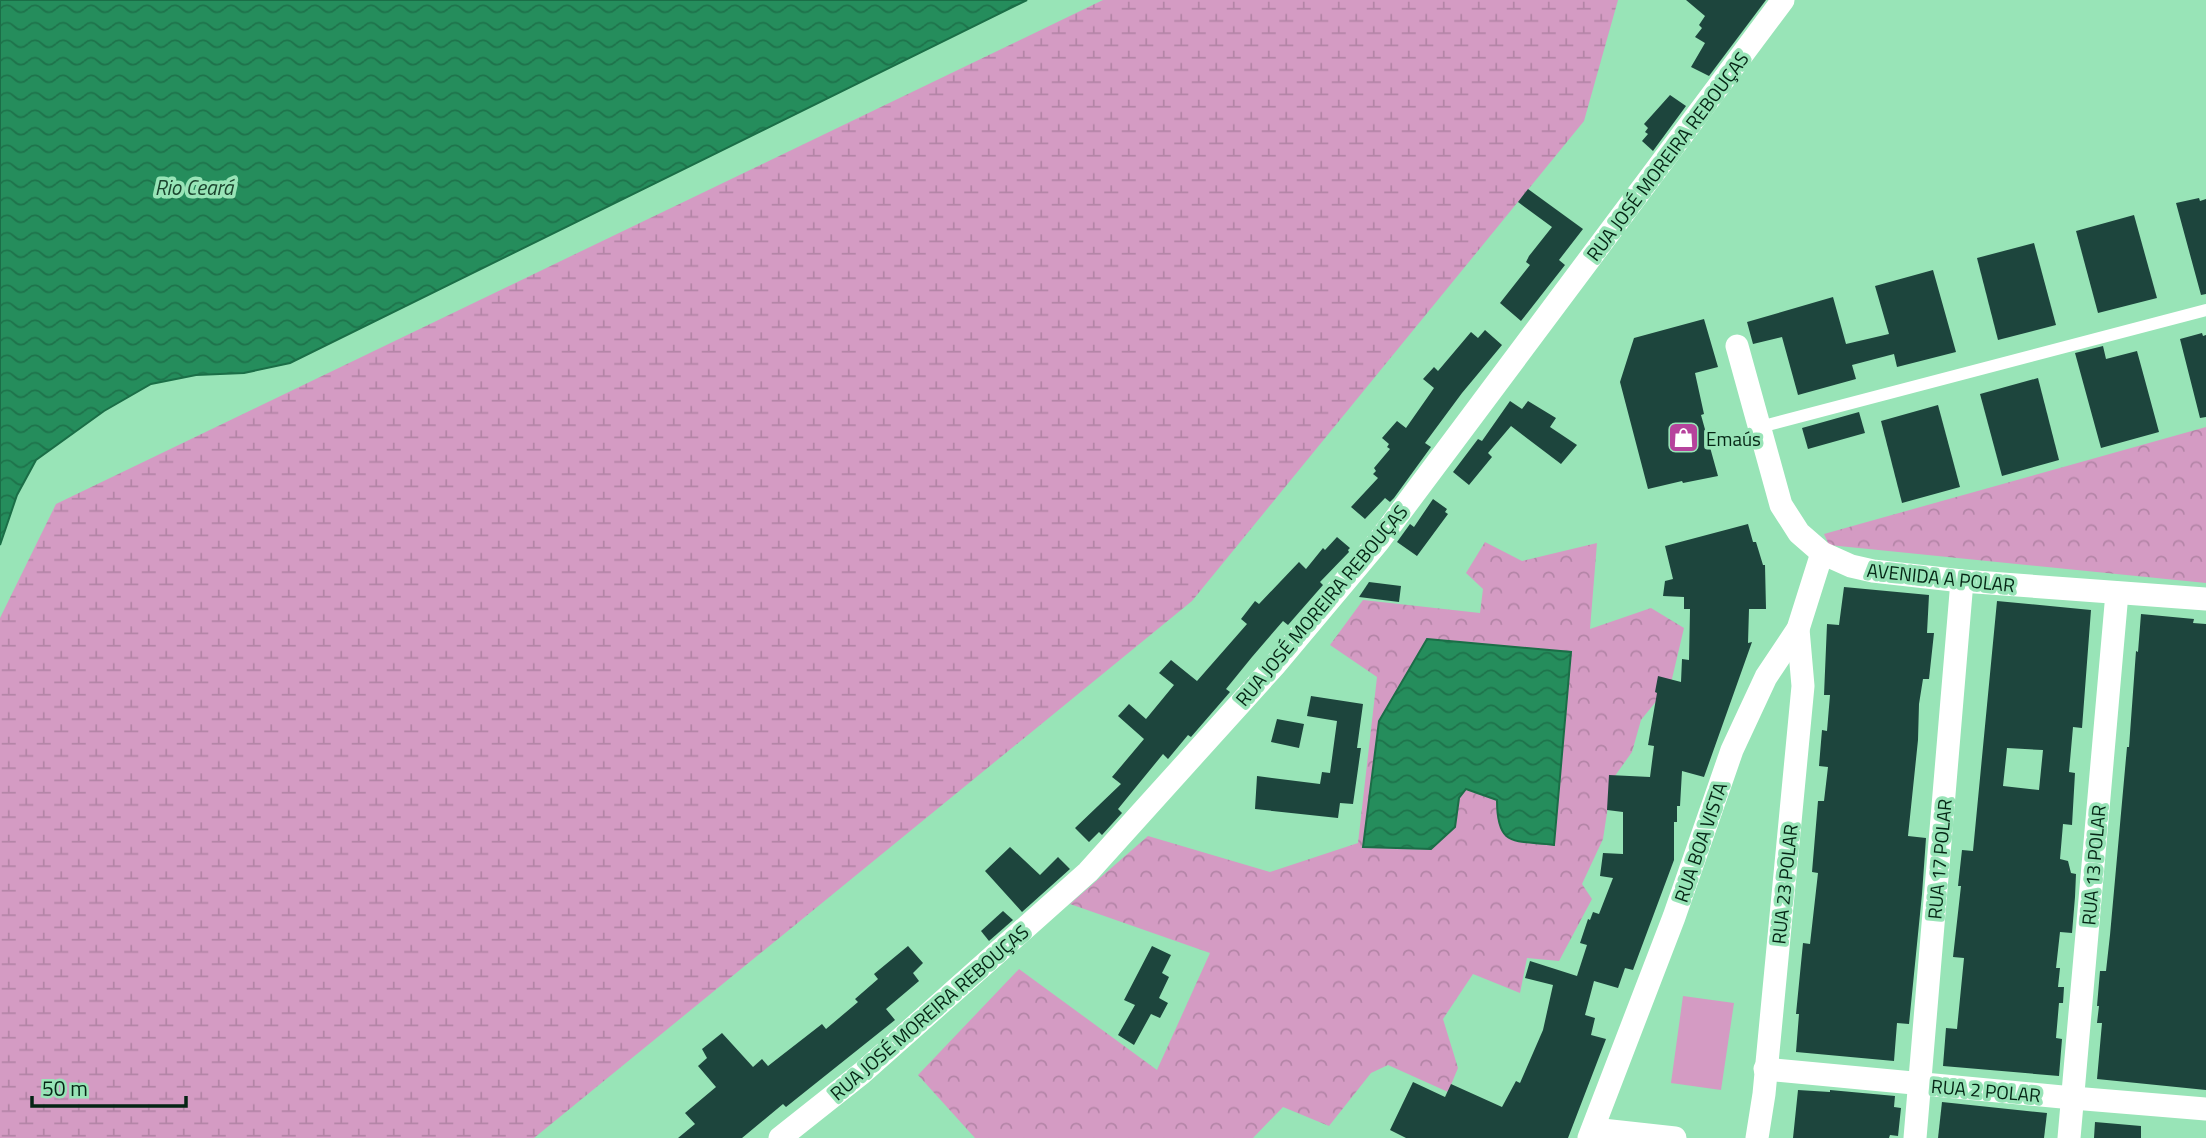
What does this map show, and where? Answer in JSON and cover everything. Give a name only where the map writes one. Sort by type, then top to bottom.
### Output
[{"type":"street","name":"RUA JOSÉ MOREIRA REBOUÇAS","points":[[780,1138],[862,1073],[1088,872],[1274,666],[1378,542],[1783,0]]},
{"type":"street","name":"AVENIDA A POLAR","points":[[1737,346],[1781,505],[1799,533],[1822,552],[1851,566],[1962,581],[2206,599]]},
{"type":"street","name":"RUA BOA VISTA","points":[[1599,1134],[1732,750],[1766,677],[1798,629],[1822,552]]},
{"type":"street","name":"RUA 17 POLAR","points":[[1915,1138],[1962,581]]},
{"type":"street","name":"RUA 13 POLAR","points":[[2069,1138],[2117,593]]},
{"type":"street","name":"RUA 23 POLAR","points":[[1757,1138],[1803,687],[1798,629]]},
{"type":"street","name":"RUA 2 POLAR","points":[[1765,1069],[2206,1109]]},
{"type":"street","points":[[1599,1134],[1675,1138]]},
{"type":"lane","points":[[1760,427],[2206,310]]},
{"type":"green space","points":[[1103,0],[1618,0],[1584,121],[1192,601],[534,1138],[0,1138],[0,618],[56,504]]},
{"type":"green space","points":[[2206,427],[2206,583],[1829,545],[1824,534]]},
{"type":"green space","points":[[1485,542],[1522,561],[1597,543],[1590,629],[1651,608],[1684,628],[1671,683],[1641,720],[1632,752],[1612,780],[1603,839],[1582,884],[1592,899],[1559,961],[1527,958],[1520,993],[1473,974],[1443,1019],[1458,1068],[1448,1092],[1388,1065],[1371,1073],[1329,1126],[1283,1107],[1253,1138],[975,1138],[918,1075],[1019,969],[1157,1070],[1210,953],[1070,904],[1148,836],[1270,872],[1358,843],[1377,677],[1330,645],[1363,600],[1480,613],[1483,589],[1466,573]]},
{"type":"green space","points":[[1683,996],[1734,1003],[1721,1090],[1671,1083]]},
{"type":"water","name":"Rio Ceará","points":[[0,0],[1027,0],[290,363],[244,373],[196,375],[151,384],[104,411],[36,460],[17,495],[0,545]]},
{"type":"water","points":[[1427,639],[1571,652],[1554,845],[1511,839],[1500,827],[1497,800],[1466,789],[1459,798],[1455,827],[1431,849],[1363,847],[1379,721]]},
{"type":"building","points":[[1686,0],[1766,0],[1709,76],[1691,67],[1705,43],[1695,37],[1702,28],[1699,25],[1705,16]]},
{"type":"building","points":[[1670,95],[1686,106],[1653,151],[1642,141],[1648,134],[1645,132],[1648,128],[1644,124]]},
{"type":"building","points":[[1528,189],[1583,229],[1559,260],[1565,265],[1521,321],[1500,303],[1530,265],[1526,262],[1529,256],[1552,227],[1518,202]]},
{"type":"building","points":[[2199,198],[2200,201],[2206,199],[2206,294],[2201,295],[2176,203]]},
{"type":"building","points":[[2134,215],[2157,298],[2098,313],[2076,231]]},
{"type":"building","points":[[2034,243],[2056,325],[1998,340],[1977,258]]},
{"type":"building","points":[[1933,270],[1956,352],[1897,367],[1894,354],[1852,365],[1856,379],[1798,395],[1782,337],[1753,344],[1747,322],[1833,297],[1846,344],[1889,334],[1875,286]]},
{"type":"building","points":[[1704,319],[1718,367],[1695,373],[1704,414],[1701,415],[1718,476],[1648,489],[1620,382],[1634,338]]},
{"type":"building","points":[[1485,330],[1502,345],[1425,443],[1431,447],[1394,498],[1390,502],[1385,498],[1365,519],[1351,507],[1378,478],[1373,474],[1376,471],[1374,468],[1390,449],[1387,447],[1389,444],[1382,438],[1397,421],[1406,428],[1434,388],[1423,379],[1434,367],[1438,371],[1471,332],[1478,338]]},
{"type":"building","points":[[2202,333],[2203,336],[2206,335],[2206,417],[2200,418],[2180,339]]},
{"type":"building","points":[[2103,346],[2106,359],[2137,351],[2159,432],[2101,448],[2075,353]]},
{"type":"building","points":[[2038,378],[2059,460],[2002,476],[1980,394]]},
{"type":"building","points":[[1510,401],[1522,409],[1528,401],[1556,418],[1550,427],[1577,445],[1561,464],[1511,426],[1488,453],[1492,457],[1469,485],[1453,472],[1478,439],[1482,441]]},
{"type":"building","points":[[1938,405],[1960,487],[1902,503],[1881,421]]},
{"type":"building","points":[[1859,412],[1865,433],[1808,449],[1802,428]]},
{"type":"building","points":[[1433,499],[1447,509],[1445,512],[1448,514],[1417,556],[1397,542],[1410,524],[1414,527]]},
{"type":"building","points":[[1748,524],[1753,542],[1756,542],[1765,565],[1766,609],[1749,609],[1748,643],[1752,642],[1704,777],[1682,771],[1680,806],[1677,806],[1677,822],[1674,822],[1674,860],[1633,970],[1625,968],[1618,988],[1594,981],[1585,1015],[1595,1018],[1591,1035],[1606,1039],[1568,1138],[1406,1138],[1390,1130],[1413,1082],[1445,1097],[1451,1084],[1502,1107],[1516,1081],[1520,1083],[1543,1030],[1553,985],[1525,978],[1530,961],[1577,976],[1587,945],[1580,943],[1588,919],[1590,920],[1593,912],[1599,914],[1613,878],[1600,876],[1603,853],[1623,854],[1623,812],[1607,810],[1609,775],[1650,777],[1654,746],[1648,745],[1658,676],[1681,682],[1682,659],[1689,660],[1690,609],[1684,609],[1684,597],[1663,596],[1665,581],[1673,579],[1665,546]]},
{"type":"building","points":[[1337,537],[1350,548],[1349,552],[1320,582],[1323,585],[1288,625],[1283,621],[1226,689],[1230,692],[1191,737],[1188,735],[1168,759],[1163,754],[1118,809],[1122,813],[1102,835],[1099,832],[1089,842],[1075,828],[1121,784],[1112,777],[1144,739],[1118,716],[1129,704],[1146,719],[1174,685],[1159,673],[1171,660],[1197,681],[1247,624],[1241,619],[1255,601],[1259,604],[1299,562],[1306,569],[1323,548],[1325,550]]},
{"type":"building","points":[[1369,582],[1401,586],[1399,602],[1359,597]]},
{"type":"building","points":[[1844,587],[1929,595],[1927,633],[1934,633],[1929,679],[1923,679],[1919,704],[1908,836],[1926,838],[1922,894],[1909,1024],[1897,1023],[1894,1061],[1796,1052],[1799,1014],[1796,1014],[1803,943],[1810,944],[1818,873],[1812,872],[1818,801],[1824,801],[1828,767],[1819,766],[1822,730],[1827,731],[1830,695],[1824,695],[1827,624],[1839,625]]},
{"type":"building","points":[[1997,601],[2091,610],[2082,728],[2073,727],[2069,772],[2075,773],[2072,825],[2063,824],[2060,859],[2068,861],[2071,873],[2076,874],[2072,933],[2060,932],[2056,968],[2060,968],[2058,987],[2064,987],[2063,1003],[2059,1003],[2056,1038],[2062,1039],[2059,1076],[1943,1066],[1946,1028],[1957,1029],[1964,958],[1953,957],[1962,850],[1973,851]],"holes":[[[2007,748],[2043,750],[2039,790],[2003,786]]]},
{"type":"building","points":[[2141,614],[2194,619],[2193,623],[2206,624],[2206,1090],[2097,1079],[2102,1023],[2097,1023],[2100,971],[2106,971]]},
{"type":"building","points":[[1311,696],[1363,704],[1357,748],[1361,748],[1353,804],[1340,803],[1338,818],[1255,809],[1257,776],[1320,784],[1322,772],[1330,773],[1337,721],[1307,716]]},
{"type":"building","points":[[1277,719],[1304,724],[1299,748],[1271,742]]},
{"type":"building","points":[[1010,847],[1040,875],[1058,857],[1070,869],[1022,912],[985,871]]},
{"type":"building","points":[[1003,911],[1013,920],[989,941],[981,931]]},
{"type":"building","points":[[908,946],[923,963],[913,973],[919,981],[886,1009],[895,1020],[786,1107],[783,1104],[742,1138],[678,1138],[695,1124],[685,1113],[716,1087],[698,1066],[707,1058],[702,1049],[722,1033],[753,1067],[762,1059],[768,1066],[822,1024],[826,1029],[858,1002],[855,999],[878,979],[874,974]]},
{"type":"building","points":[[1152,946],[1171,955],[1162,973],[1169,977],[1159,998],[1168,1003],[1160,1018],[1151,1014],[1134,1045],[1118,1035],[1135,1005],[1124,1000]]},
{"type":"building","points":[[1798,1090],[1895,1096],[1894,1107],[1901,1108],[1898,1136],[1793,1138]]},
{"type":"building","points":[[1942,1102],[2047,1113],[2044,1138],[1938,1138]]},
{"type":"building","points":[[2095,1122],[2141,1126],[2141,1138],[2094,1138]]},
{"type":"place","name":"Emaús","points":[[1683,438]]}]
